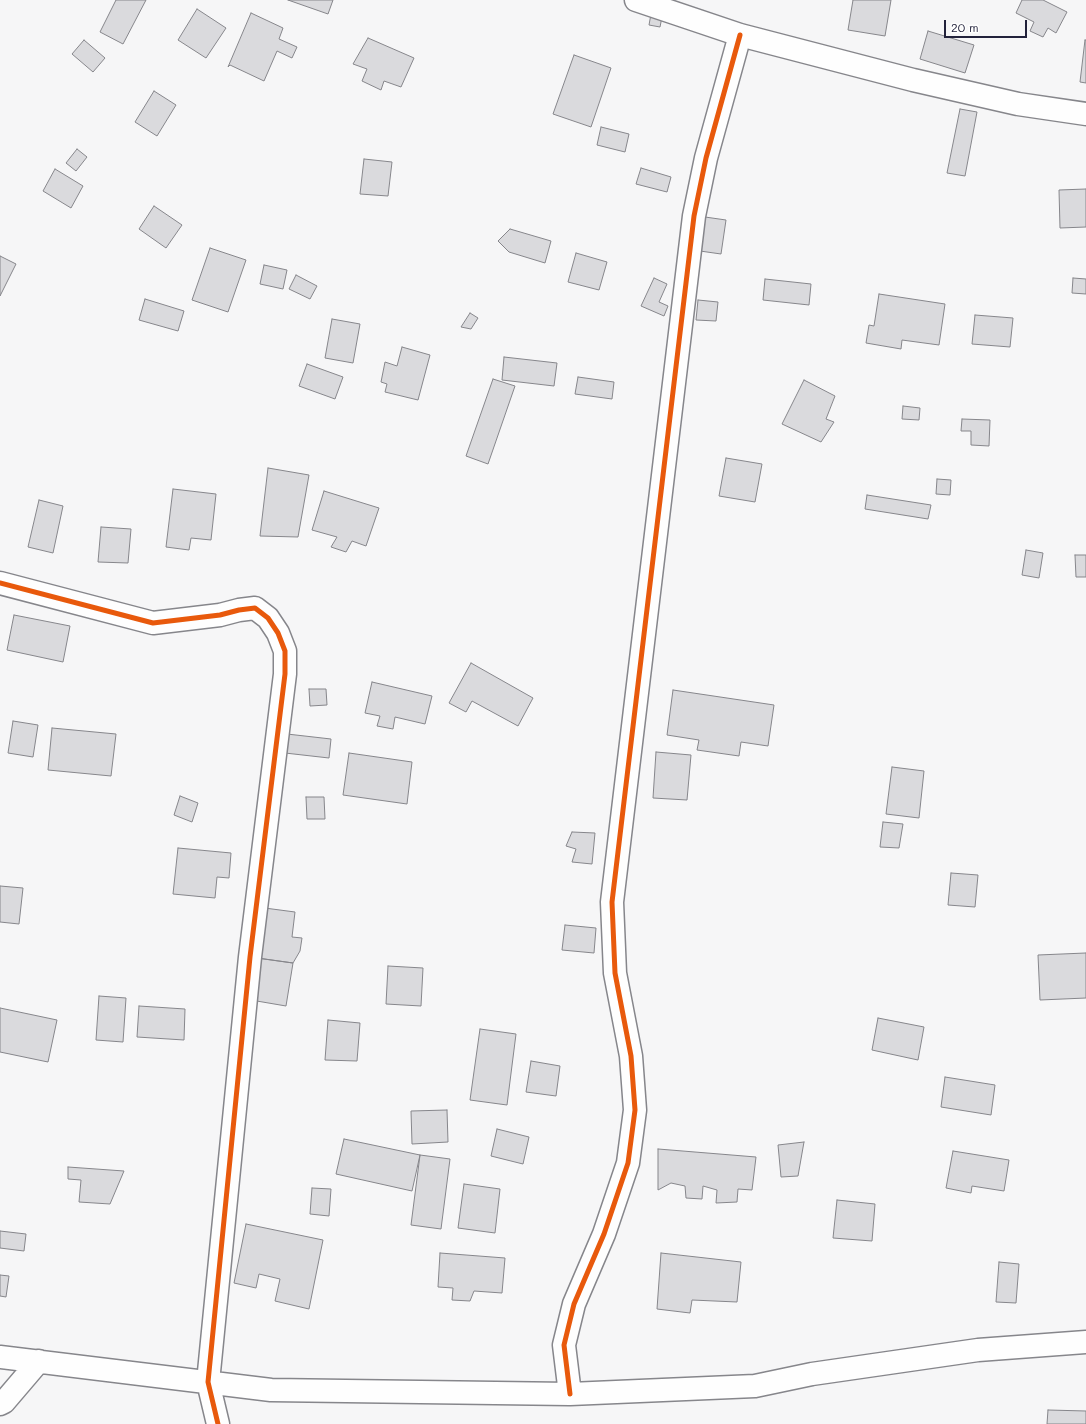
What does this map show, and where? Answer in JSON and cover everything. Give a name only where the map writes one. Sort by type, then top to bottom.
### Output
[{"type":"street","points":[[636,0],[740,36],[950,89],[1018,104],[1086,114]]},
{"type":"street","points":[[570,1394],[564,1345],[574,1304],[604,1234],[628,1163],[635,1110],[631,1056],[615,973],[612,902],[694,216],[706,158],[740,36]]},
{"type":"street","points":[[0,583],[153,622],[220,615],[255,608],[268,618],[278,633],[285,652],[284,674],[250,957],[208,1382],[218,1424]]},
{"type":"street","points":[[0,1357],[272,1390],[570,1394],[755,1386],[812,1374],[978,1350],[1086,1342]]},
{"type":"street","points":[[0,1404],[4,1402],[39,1361]]},
{"type":"building","points":[[116,0],[146,0],[123,44],[100,32]]},
{"type":"building","points":[[288,0],[333,0],[328,14]]},
{"type":"building","points":[[853,0],[891,0],[885,36],[848,30]]},
{"type":"building","points":[[1022,0],[1043,0],[1067,12],[1056,33],[1048,28],[1043,37],[1030,31],[1034,22],[1016,13]]},
{"type":"building","points":[[197,9],[226,28],[206,58],[178,40]]},
{"type":"building","points":[[251,13],[283,28],[279,39],[297,47],[292,58],[277,51],[264,81],[230,65],[228,67]]},
{"type":"building","points":[[651,14],[662,17],[660,27],[649,25]]},
{"type":"building","points":[[928,31],[974,45],[965,73],[920,59]]},
{"type":"building","points":[[368,38],[414,58],[401,87],[384,81],[381,90],[362,81],[367,69],[353,64]]},
{"type":"building","points":[[84,40],[105,58],[93,72],[72,54]]},
{"type":"building","points":[[1086,40],[1086,83],[1080,82]]},
{"type":"building","points":[[574,55],[611,68],[591,127],[553,114]]},
{"type":"building","points":[[154,91],[176,105],[157,136],[135,122]]},
{"type":"building","points":[[960,109],[977,112],[965,176],[947,173]]},
{"type":"building","points":[[601,127],[629,134],[625,152],[597,145]]},
{"type":"building","points":[[77,149],[87,157],[76,171],[66,163]]},
{"type":"building","points":[[364,159],[392,162],[388,196],[360,194]]},
{"type":"building","points":[[641,168],[671,177],[667,192],[636,184]]},
{"type":"building","points":[[55,169],[83,186],[71,208],[43,191]]},
{"type":"building","points":[[1086,189],[1086,227],[1060,228],[1059,190]]},
{"type":"building","points":[[154,206],[182,225],[166,248],[139,229]]},
{"type":"building","points":[[705,217],[726,220],[721,254],[700,251]]},
{"type":"building","points":[[510,229],[551,241],[545,263],[509,252],[498,241]]},
{"type":"building","points":[[210,248],[246,260],[228,312],[192,300]]},
{"type":"building","points":[[576,253],[607,262],[599,290],[568,282]]},
{"type":"building","points":[[0,256],[16,264],[0,296]]},
{"type":"building","points":[[264,265],[287,270],[283,289],[260,284]]},
{"type":"building","points":[[296,275],[317,286],[310,299],[289,289]]},
{"type":"building","points":[[654,278],[667,284],[659,302],[668,306],[664,316],[641,306]]},
{"type":"building","points":[[1073,278],[1086,279],[1086,294],[1072,293]]},
{"type":"building","points":[[765,279],[811,284],[809,305],[763,300]]},
{"type":"building","points":[[879,294],[945,304],[939,345],[902,340],[901,349],[866,343],[869,325],[874,326]]},
{"type":"building","points":[[145,299],[184,311],[178,331],[139,320]]},
{"type":"building","points":[[698,300],[718,302],[716,321],[696,320]]},
{"type":"building","points":[[470,313],[478,318],[471,329],[461,327]]},
{"type":"building","points":[[975,315],[1013,318],[1010,347],[972,344]]},
{"type":"building","points":[[332,319],[360,324],[353,363],[325,358]]},
{"type":"building","points":[[402,347],[430,355],[418,400],[385,392],[387,384],[381,382],[385,362],[397,366]]},
{"type":"building","points":[[504,357],[557,363],[554,386],[502,380]]},
{"type":"building","points":[[307,364],[343,377],[335,399],[299,386]]},
{"type":"building","points":[[578,377],[614,382],[612,399],[575,394]]},
{"type":"building","points":[[493,379],[515,386],[488,464],[466,456]]},
{"type":"building","points":[[804,380],[835,396],[826,419],[834,422],[821,442],[782,424]]},
{"type":"building","points":[[903,406],[920,408],[919,420],[902,419]]},
{"type":"building","points":[[962,419],[990,420],[989,446],[971,445],[971,431],[961,431]]},
{"type":"building","points":[[726,458],[762,464],[755,502],[719,496]]},
{"type":"building","points":[[268,468],[309,475],[298,537],[260,536]]},
{"type":"building","points":[[937,479],[951,480],[950,495],[936,494]]},
{"type":"building","points":[[173,489],[216,494],[211,540],[191,538],[189,550],[166,547]]},
{"type":"building","points":[[324,491],[379,508],[366,546],[352,541],[346,552],[331,547],[337,537],[312,530]]},
{"type":"building","points":[[867,495],[931,505],[928,519],[865,509]]},
{"type":"building","points":[[39,500],[63,506],[53,553],[28,547]]},
{"type":"building","points":[[101,527],[131,529],[128,563],[98,562]]},
{"type":"building","points":[[1026,550],[1043,553],[1039,578],[1022,575]]},
{"type":"building","points":[[1075,555],[1086,555],[1086,577],[1076,577]]},
{"type":"building","points":[[14,615],[70,626],[63,662],[7,650]]},
{"type":"building","points":[[471,663],[533,698],[518,726],[472,701],[466,712],[449,703]]},
{"type":"building","points":[[372,682],[432,696],[425,724],[395,717],[393,729],[377,726],[380,716],[365,713]]},
{"type":"building","points":[[309,689],[326,689],[327,705],[310,706]]},
{"type":"building","points":[[673,690],[774,705],[768,746],[741,742],[739,756],[697,750],[699,740],[667,735]]},
{"type":"building","points":[[13,721],[38,725],[33,757],[8,753]]},
{"type":"building","points":[[52,728],[116,734],[111,776],[48,770]]},
{"type":"building","points":[[287,734],[331,739],[329,758],[285,753]]},
{"type":"building","points":[[656,752],[691,755],[687,800],[653,798]]},
{"type":"building","points":[[349,753],[412,762],[407,804],[343,795]]},
{"type":"building","points":[[892,767],[924,771],[919,818],[886,814]]},
{"type":"building","points":[[180,796],[198,803],[192,822],[174,815]]},
{"type":"building","points":[[306,797],[324,797],[325,819],[307,819]]},
{"type":"building","points":[[883,822],[903,824],[899,848],[880,847]]},
{"type":"building","points":[[572,832],[595,833],[592,864],[572,862],[576,849],[566,846]]},
{"type":"building","points":[[178,848],[231,853],[229,878],[217,877],[215,898],[173,894]]},
{"type":"building","points":[[951,873],[978,875],[975,907],[948,905]]},
{"type":"building","points":[[0,886],[23,888],[19,924],[0,922]]},
{"type":"building","points":[[257,907],[295,912],[292,937],[302,938],[300,951],[293,963],[250,957]]},
{"type":"building","points":[[565,925],[596,928],[594,953],[562,950]]},
{"type":"building","points":[[1086,953],[1086,998],[1040,1000],[1038,955]]},
{"type":"building","points":[[250,957],[293,963],[286,1006],[245,999]]},
{"type":"building","points":[[388,966],[423,968],[421,1006],[386,1004]]},
{"type":"building","points":[[99,996],[126,998],[123,1042],[96,1040]]},
{"type":"building","points":[[139,1006],[185,1009],[184,1040],[137,1037]]},
{"type":"building","points":[[0,1008],[57,1020],[48,1062],[0,1052]]},
{"type":"building","points":[[878,1018],[924,1027],[918,1060],[872,1050]]},
{"type":"building","points":[[328,1020],[360,1023],[357,1061],[325,1060]]},
{"type":"building","points":[[480,1029],[516,1034],[507,1105],[470,1100]]},
{"type":"building","points":[[531,1061],[560,1066],[556,1096],[526,1092]]},
{"type":"building","points":[[945,1077],[995,1085],[991,1115],[941,1107]]},
{"type":"building","points":[[447,1110],[448,1142],[412,1144],[411,1111]]},
{"type":"building","points":[[497,1129],[529,1137],[523,1164],[491,1156]]},
{"type":"building","points":[[344,1139],[420,1155],[412,1191],[336,1174]]},
{"type":"building","points":[[804,1142],[798,1176],[781,1177],[778,1145]]},
{"type":"building","points":[[658,1149],[756,1157],[752,1190],[738,1189],[737,1202],[716,1203],[717,1190],[703,1186],[702,1199],[686,1198],[685,1186],[671,1183],[658,1190]]},
{"type":"building","points":[[953,1151],[1009,1160],[1004,1191],[972,1186],[971,1193],[946,1188]]},
{"type":"building","points":[[420,1155],[450,1159],[441,1229],[411,1225]]},
{"type":"building","points":[[68,1167],[124,1171],[110,1204],[79,1202],[81,1180],[68,1179]]},
{"type":"building","points":[[464,1184],[500,1189],[495,1233],[458,1228]]},
{"type":"building","points":[[312,1188],[331,1189],[329,1216],[310,1214]]},
{"type":"building","points":[[837,1200],[875,1204],[872,1241],[833,1238]]},
{"type":"building","points":[[246,1224],[323,1240],[309,1309],[275,1301],[280,1279],[259,1274],[256,1288],[234,1283]]},
{"type":"building","points":[[0,1231],[26,1234],[24,1251],[0,1248]]},
{"type":"building","points":[[440,1253],[505,1258],[502,1293],[474,1291],[470,1301],[452,1300],[453,1288],[438,1287]]},
{"type":"building","points":[[661,1253],[741,1262],[737,1302],[692,1300],[690,1313],[657,1309]]},
{"type":"building","points":[[999,1262],[1019,1264],[1016,1303],[996,1302]]},
{"type":"building","points":[[0,1275],[9,1276],[6,1297],[0,1296]]},
{"type":"building","points":[[1048,1410],[1086,1411],[1086,1424],[1047,1424]]},
{"type":"cycle path","points":[[570,1394],[564,1345],[574,1304],[604,1234],[628,1163],[635,1110],[631,1056],[615,973],[612,902],[694,216],[706,158],[740,35]]},
{"type":"cycle path","points":[[0,583],[153,623],[220,615],[255,608],[268,618],[278,633],[285,651],[285,674],[250,957],[208,1382],[218,1424]]}]
